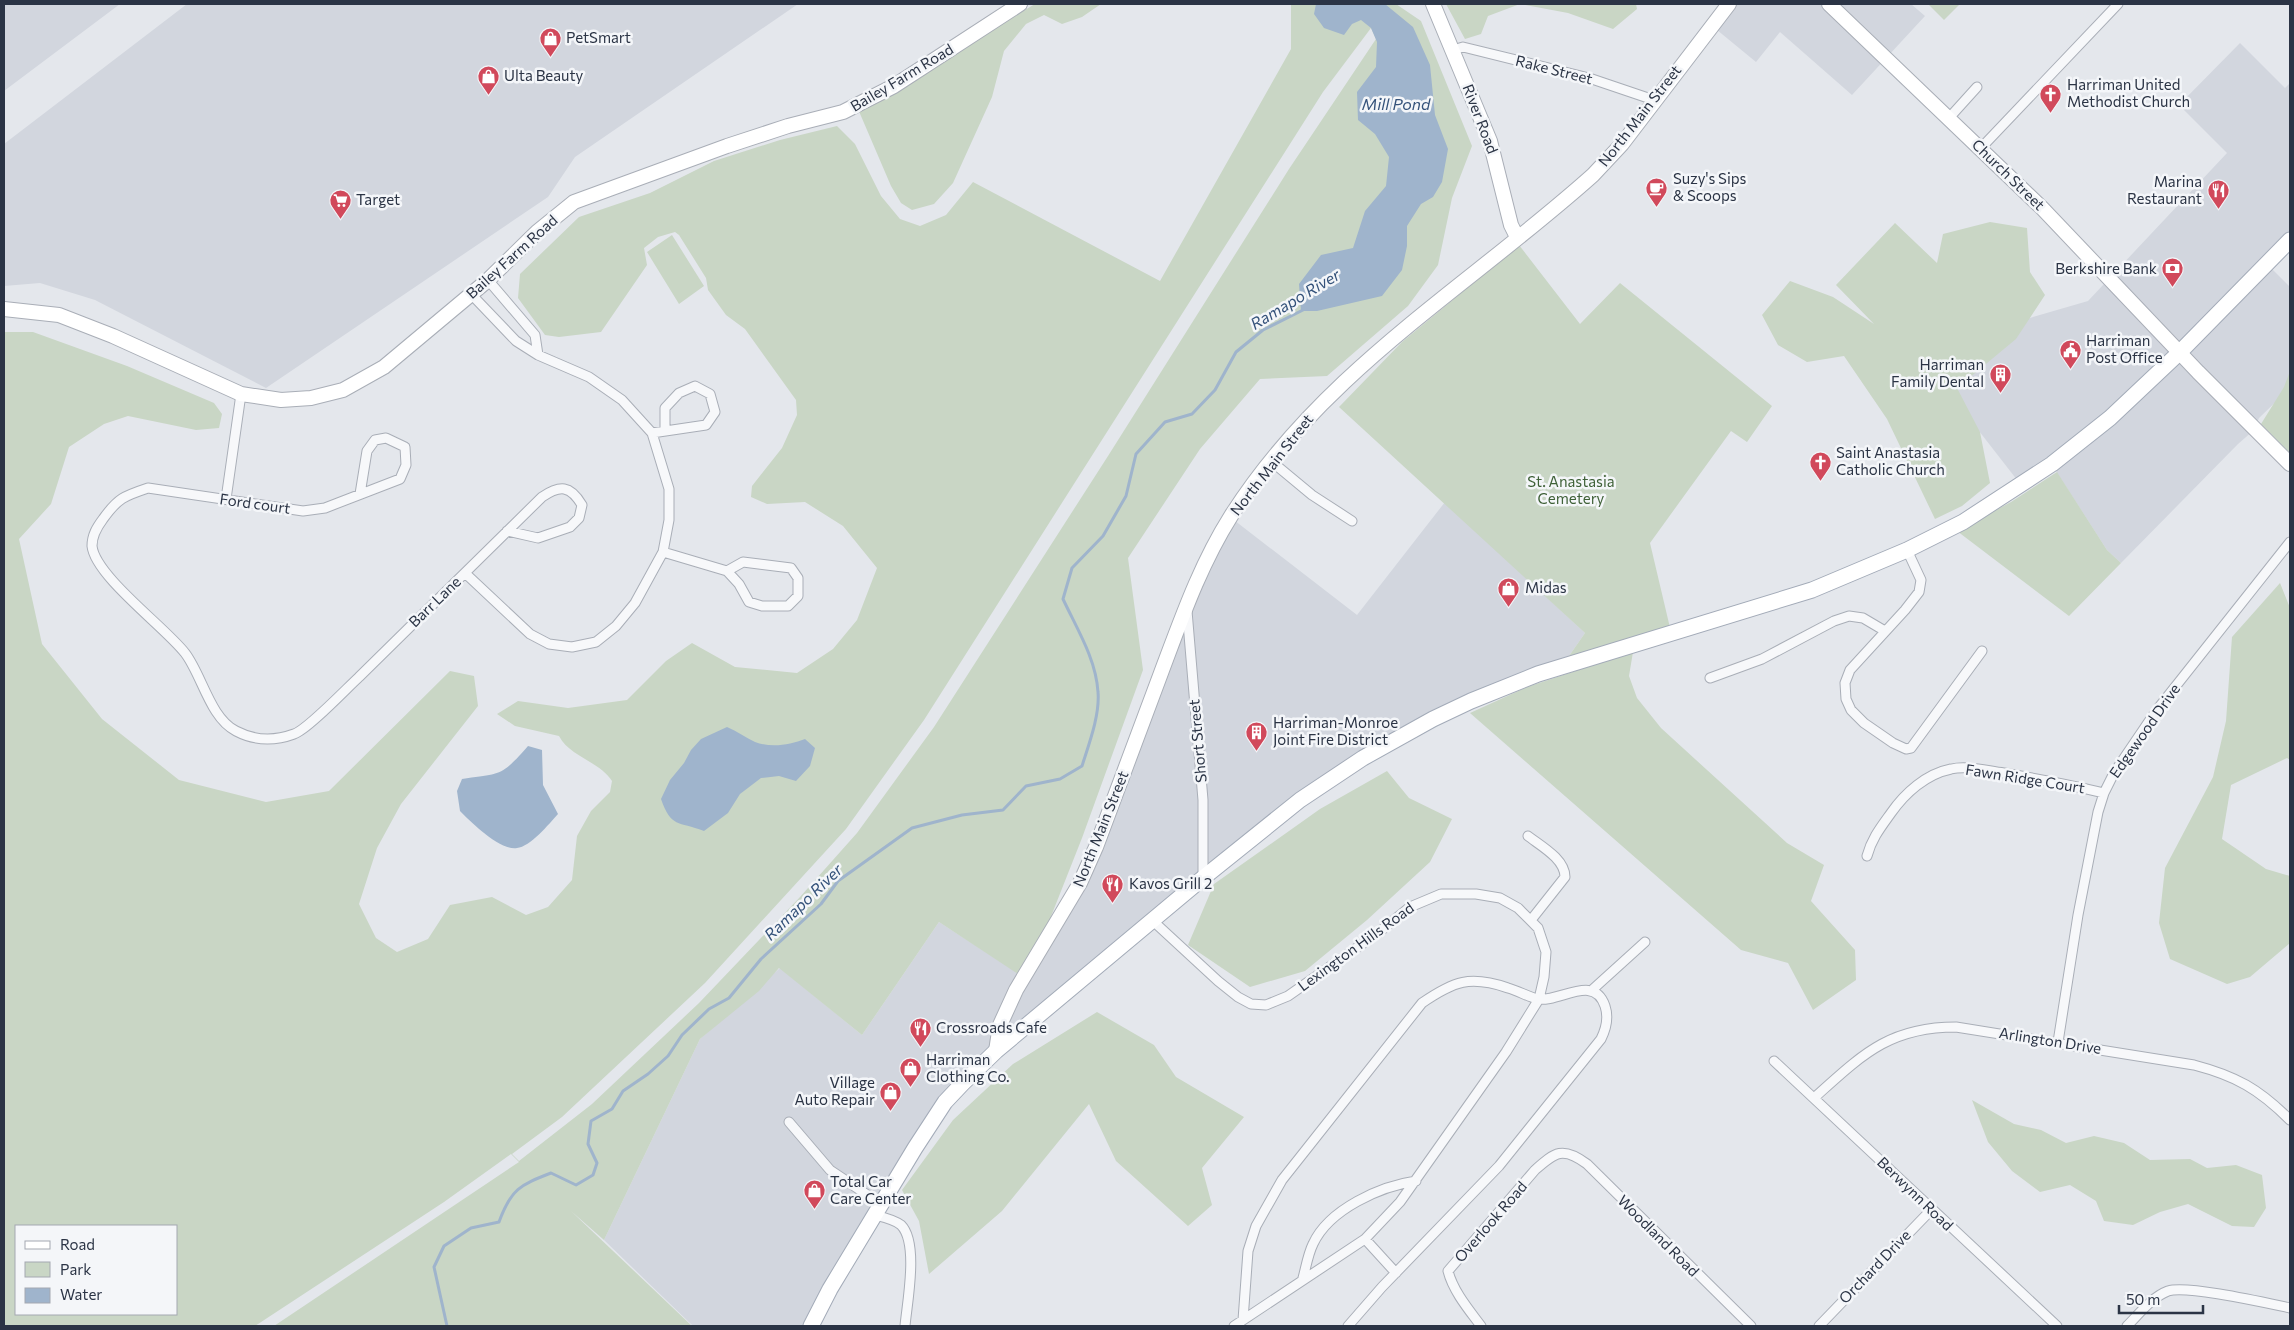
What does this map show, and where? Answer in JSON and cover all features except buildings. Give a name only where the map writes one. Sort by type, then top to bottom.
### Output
[{"type":"main road","points":[[811,1326],[830,1289],[945,1102],[996,1051],[1203,878],[1300,800],[1359,760],[1432,719],[1471,701],[1538,674],[1812,590],[1907,550],[1963,522],[2052,464],[2110,418],[2180,352],[2290,240]]},
{"type":"street","name":"Bailey Farm Road","points":[[4,308],[58,315],[113,336],[241,394],[281,400],[311,398],[343,390],[384,367],[488,280],[537,232],[574,202],[727,146],[788,126],[843,112],[894,86],[1020,4]]},
{"type":"street","name":"River Road","points":[[1434,4],[1490,141],[1511,225],[1517,237]]},
{"type":"street","name":"North Main Street","points":[[996,1051],[1000,1025],[1016,990],[1080,883],[1096,847],[1186,605],[1206,560],[1230,517],[1271,461],[1326,397],[1388,342],[1593,175],[1622,144],[1729,4]]},
{"type":"street","name":"Church Street","points":[[1829,4],[2042,208],[2290,464]]},
{"type":"street","points":[[1981,148],[2118,4]]},
{"type":"street","name":"Rake Street","points":[[1453,50],[1463,47],[1589,78],[1654,100]]},
{"type":"street","points":[[1949,118],[1977,87]]},
{"type":"street","points":[[488,280],[535,335],[538,355]]},
{"type":"street","name":"Barr Lane","points":[[148,488],[124,496],[94,531],[92,546],[98,561],[113,581],[185,653],[198,674],[206,695],[219,714],[234,730],[255,738],[277,739],[297,733],[338,698],[464,573],[530,634],[549,644],[572,647],[596,642],[616,626],[635,603],[663,552],[669,520],[669,488],[652,433],[622,400],[589,377],[538,355],[516,341],[471,294]]},
{"type":"street","points":[[652,433],[706,425],[714,412],[710,394],[695,386],[679,393],[665,408],[665,431]]},
{"type":"street","points":[[226,499],[241,394]]},
{"type":"street","name":"Ford court","points":[[148,488],[303,511],[325,508],[400,479],[406,466],[405,447],[386,438],[375,440],[367,451],[360,494]]},
{"type":"street","points":[[1271,461],[1312,495],[1352,521]]},
{"type":"street","points":[[464,573],[507,531],[542,497],[554,489],[567,489],[575,493],[582,505],[579,518],[570,527],[538,538],[507,531]]},
{"type":"street","name":"Edgewood Drive","points":[[2058,1042],[2078,915],[2098,812],[2104,793],[2114,773],[2156,712],[2290,542]]},
{"type":"street","points":[[1907,550],[1921,580],[1919,592],[1906,610],[1885,630],[1850,670],[1846,683],[1846,699],[1851,710],[1864,723],[1893,743],[1906,749],[1911,748],[1982,651]]},
{"type":"street","points":[[663,552],[726,571],[739,584],[749,602],[762,606],[788,606],[798,596],[798,578],[791,568],[743,562],[726,571]]},
{"type":"street","name":"Short Street","points":[[1186,605],[1203,800],[1203,878]]},
{"type":"street","points":[[1710,678],[1762,659],[1834,621],[1849,616],[1863,618],[1885,630]]},
{"type":"street","name":"Fawn Ridge Court","points":[[1867,856],[1871,841],[1912,789],[1934,775],[1952,768],[1986,770],[2062,783],[2104,793]]},
{"type":"street","points":[[1528,836],[1557,859],[1565,871],[1565,877],[1531,920]]},
{"type":"street","name":"Lexington Hills Road","points":[[1153,921],[1238,997],[1251,1004],[1266,1005],[1288,996],[1378,933],[1410,908],[1440,894],[1476,894],[1500,898],[1518,908],[1538,928],[1546,952],[1544,977],[1539,999],[1506,1052],[1400,1202],[1365,1239],[1303,1278],[1234,1326]]},
{"type":"street","points":[[1243,1320],[1248,1252],[1260,1219],[1282,1180],[1365,1077],[1415,1010],[1443,989],[1459,982],[1474,980],[1505,987],[1539,999],[1592,990],[1645,942]]},
{"type":"street","points":[[1348,1326],[1499,1166],[1601,1039],[1606,1030],[1608,1016],[1605,1005],[1598,994],[1592,990]]},
{"type":"street","name":"Arlington Drive","points":[[1815,1097],[1857,1059],[1880,1044],[1909,1032],[1930,1027],[1956,1027],[2058,1042],[2194,1065],[2223,1072],[2256,1089],[2290,1120]]},
{"type":"street","name":"Berwynn Road","points":[[1774,1061],[1815,1097],[2057,1326]]},
{"type":"street","points":[[789,1122],[830,1170],[900,1225],[907,1236],[910,1254],[905,1326]]},
{"type":"street","name":"Overlook Road","points":[[1482,1326],[1466,1305],[1450,1278],[1448,1271],[1535,1170],[1550,1157],[1562,1152]]},
{"type":"street","name":"Woodland Road","points":[[1562,1152],[1575,1155],[1586,1164],[1751,1326]]},
{"type":"street","points":[[1303,1278],[1312,1244],[1323,1229],[1336,1217],[1368,1196],[1385,1188],[1416,1181]]},
{"type":"street","name":"Orchard Drive","points":[[1819,1326],[1932,1209]]},
{"type":"street","points":[[1365,1239],[1396,1273]]},
{"type":"street","points":[[2127,1326],[2155,1298],[2169,1291],[2204,1292],[2290,1308]]},
{"type":"shaded area","points":[[4,4],[120,4],[4,91]]},
{"type":"shaded area","points":[[187,4],[798,4],[575,157],[548,197],[266,388],[95,300],[40,283],[4,286],[4,144]]},
{"type":"shaded area","points":[[1729,4],[1911,4],[1925,16],[1852,95],[1780,32],[1756,62],[1711,25]]},
{"type":"shaded area","points":[[2240,43],[2285,88],[2290,83],[2290,240],[2267,264],[2290,287],[2290,388],[2259,418],[2254,430],[2121,563],[2107,550],[2052,465],[2021,485],[1951,395],[2023,320],[2088,301],[2227,153],[2179,105]]},
{"type":"shaded area","points":[[1445,502],[1585,633],[1562,666],[1471,701],[1300,800],[963,1083],[811,1326],[693,1326],[604,1240],[700,1039],[780,968],[862,1035],[939,922],[1024,977],[1080,883],[1186,605],[1230,517],[1357,615]]},
{"type":"green space","points":[[1035,4],[1101,4],[1082,17],[1062,24],[1044,15],[1026,24],[1004,51],[992,97],[953,183],[934,204],[912,210],[901,203],[891,186],[858,109]]},
{"type":"green space","points":[[1291,4],[1396,4],[1421,21],[1472,146],[1452,198],[1438,265],[1408,306],[1327,376],[1260,379],[1200,449],[1128,558],[1143,670],[1082,838],[1031,967],[1024,978],[939,922],[862,1035],[779,968],[759,991],[700,1039],[604,1240],[571,1211],[692,1326],[274,1326],[519,1162],[511,1154],[444,1202],[255,1326],[4,1326],[4,332],[33,332],[127,366],[214,403],[222,414],[219,428],[196,430],[128,416],[104,424],[69,447],[51,504],[19,539],[42,644],[102,719],[179,780],[266,802],[329,791],[450,671],[474,676],[478,706],[401,804],[377,848],[359,904],[376,938],[397,952],[428,939],[450,905],[492,897],[526,915],[548,907],[572,880],[577,836],[591,811],[610,792],[612,781],[606,774],[600,768],[570,749],[559,736],[515,726],[497,714],[518,701],[568,708],[627,700],[666,661],[692,643],[735,667],[797,673],[833,649],[857,620],[877,568],[843,526],[805,502],[767,504],[751,497],[752,486],[782,448],[797,415],[796,400],[745,329],[726,315],[708,290],[706,278],[679,235],[675,232],[658,237],[644,248],[647,265],[601,332],[559,337],[545,335],[518,298],[520,274],[579,217],[650,193],[714,161],[780,140],[837,126],[855,144],[881,196],[900,219],[920,226],[946,215],[973,182],[1160,281],[1291,49]],"holes":[[[1371,28],[1376,39],[1289,169],[934,727],[857,833],[800,897],[699,1003],[592,1104],[519,1161],[512,1154],[562,1117],[705,983],[846,829],[924,720],[1323,92]]]},
{"type":"green space","points":[[1446,4],[1520,4],[1488,16],[1481,34],[1465,39]]},
{"type":"green space","points":[[1520,4],[1636,4],[1637,9],[1613,29],[1568,13]]},
{"type":"green space","points":[[1928,4],[1960,4],[1944,20]]},
{"type":"green space","points":[[1990,222],[2027,228],[2030,272],[2045,295],[2016,339],[1957,388],[1980,432],[1990,483],[1962,506],[1935,519],[1887,419],[1844,356],[1807,362],[1778,345],[1762,315],[1790,281],[1833,297],[1874,324],[1836,285],[1895,223],[1937,263],[1943,234]]},
{"type":"green space","points":[[672,235],[704,286],[679,304],[647,252]]},
{"type":"green space","name":"St. Anastasia Cemetery","points":[[1519,245],[1580,324],[1620,283],[1772,406],[1747,442],[1731,431],[1650,543],[1671,632],[1562,666],[1585,633],[1339,407],[1402,342]]},
{"type":"green space","points":[[2290,371],[2290,453],[2261,424],[2284,387]]},
{"type":"green space","points":[[2057,472],[2107,550],[2121,563],[2069,616],[1957,531],[2011,502]]},
{"type":"green space","points":[[2280,583],[2290,608],[2290,760],[2287,758],[2231,785],[2222,839],[2266,869],[2290,876],[2290,943],[2250,977],[2227,984],[2170,959],[2159,923],[2165,868],[2213,777],[2226,721],[2232,637]]},
{"type":"green space","points":[[1633,652],[1629,676],[1637,698],[1661,728],[1787,843],[1824,865],[1811,901],[1855,950],[1856,980],[1813,1010],[1788,963],[1741,950],[1470,713],[1527,687]]},
{"type":"green space","points":[[1387,771],[1409,798],[1452,819],[1430,862],[1367,920],[1305,971],[1250,987],[1188,945],[1214,884],[1320,809]]},
{"type":"green space","points":[[1097,1012],[1154,1045],[1176,1077],[1244,1117],[1202,1168],[1212,1205],[1188,1226],[1116,1161],[1089,1104],[1002,1211],[929,1274],[919,1221],[902,1190],[953,1120],[1013,1064]]},
{"type":"green space","points":[[1972,1100],[2014,1124],[2041,1130],[2066,1143],[2094,1136],[2124,1143],[2150,1160],[2190,1159],[2207,1168],[2236,1165],[2262,1175],[2266,1208],[2254,1227],[2232,1226],[2188,1204],[2160,1212],[2133,1225],[2104,1221],[2096,1201],[2070,1185],[2040,1192],[2012,1171],[1988,1142]]},
{"type":"water","name":"Mill Pond","points":[[1316,4],[1385,4],[1413,27],[1430,65],[1435,115],[1448,149],[1442,182],[1433,197],[1421,204],[1407,226],[1407,246],[1402,270],[1382,296],[1317,311],[1301,311],[1299,284],[1321,255],[1353,248],[1365,211],[1386,186],[1389,157],[1375,134],[1358,120],[1357,92],[1376,67],[1377,42],[1371,28],[1361,20],[1352,24],[1344,35],[1324,28],[1314,14]]},
{"type":"water","points":[[727,727],[755,742],[767,745],[787,744],[805,739],[815,748],[810,766],[796,781],[779,776],[761,778],[740,794],[728,813],[704,831],[676,822],[668,815],[661,799],[670,780],[701,739]]},
{"type":"water","points":[[528,746],[542,750],[543,785],[558,814],[528,844],[522,847],[510,848],[494,841],[460,811],[457,791],[462,779],[485,776],[505,769]]},
{"type":"waterway","name":"Ramapo River","points":[[447,1326],[434,1267],[444,1246],[471,1228],[499,1222],[503,1211],[513,1195],[531,1181],[551,1173],[576,1185],[593,1175],[597,1163],[588,1144],[591,1121],[612,1109],[623,1091],[648,1074],[668,1056],[682,1035],[709,1009],[729,998],[761,959],[821,904],[838,881],[912,828],[962,815],[1003,810],[1026,786],[1060,779],[1082,766],[1096,720],[1098,692],[1090,656],[1063,599],[1072,568],[1103,536],[1126,496],[1136,454],[1165,422],[1192,414],[1215,390],[1236,352],[1263,330],[1305,309]]},
{"type":"place","name":"PetSmart","points":[[550,57]]},
{"type":"place","name":"Ulta Beauty","points":[[488,95]]},
{"type":"place","name":"Harriman United Methodist Church","points":[[2051,113]]},
{"type":"place","name":"Suzy's Sips & Scoops","points":[[1657,207]]},
{"type":"place","name":"Marina Restaurant","points":[[2218,210]]},
{"type":"place","name":"Target","points":[[340,219]]},
{"type":"place","name":"Berkshire Bank","points":[[2173,288]]},
{"type":"place","name":"Harriman Post Office","points":[[2070,369]]},
{"type":"place","name":"Harriman Family Dental","points":[[2000,393]]},
{"type":"place","name":"Saint Anastasia Catholic Church","points":[[1820,481]]},
{"type":"place","name":"Midas","points":[[1509,607]]},
{"type":"place","name":"Harriman-Monroe Joint Fire District","points":[[1257,751]]},
{"type":"place","name":"Kavos Grill 2","points":[[1113,903]]},
{"type":"place","name":"Crossroads Cafe","points":[[920,1047]]},
{"type":"place","name":"Harriman Clothing Co.","points":[[910,1088]]},
{"type":"place","name":"Village Auto Repair","points":[[891,1111]]},
{"type":"place","name":"Total Car Care Center","points":[[814,1210]]}]
